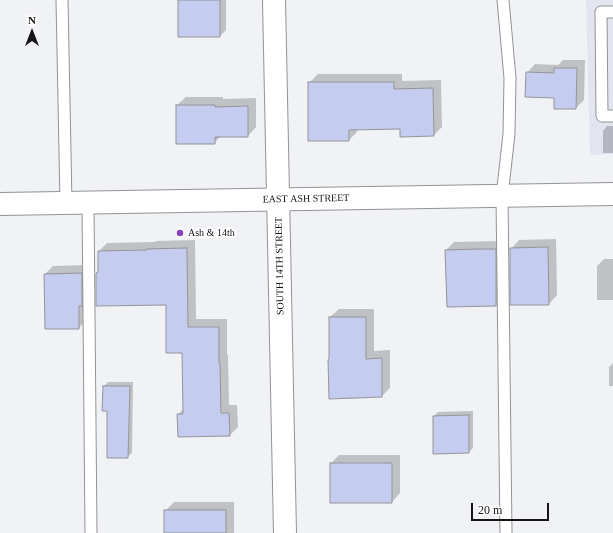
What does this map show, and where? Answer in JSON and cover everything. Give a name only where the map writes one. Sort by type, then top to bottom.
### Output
[{"type":"street","name":"SOUTH 14TH STREET","points":[[274,0],[285,533]]},
{"type":"street","name":"EAST ASH STREET","points":[[0,204],[613,194]]},
{"type":"lane","points":[[62,0],[66,203]]},
{"type":"lane","points":[[503,0],[510,78],[509,134],[502,196],[506,533]]},
{"type":"lane","points":[[613,12],[601,12],[602,116],[613,116]]},
{"type":"lane","points":[[88,203],[91,533]]},
{"type":"shaded area","points":[[586,0],[613,0],[613,154],[590,155]]},
{"type":"building","points":[[178,0],[220,0],[220,37],[178,37]]},
{"type":"building","points":[[554,68],[577,68],[576,109],[554,109],[554,98],[525,97],[526,72],[554,73]]},
{"type":"building","points":[[308,82],[394,82],[394,89],[433,88],[434,136],[400,137],[400,129],[349,130],[349,141],[308,141]]},
{"type":"building","points":[[176,105],[215,105],[215,107],[248,106],[248,137],[215,137],[215,144],[176,144]]},
{"type":"building","points":[[548,247],[549,305],[510,305],[510,248]]},
{"type":"building","points":[[187,248],[188,327],[219,327],[221,413],[229,413],[230,436],[178,437],[177,414],[183,414],[182,353],[166,353],[166,305],[96,306],[98,251]]},
{"type":"building","points":[[496,249],[496,306],[447,307],[445,250]]},
{"type":"building","points":[[82,273],[82,306],[79,306],[79,329],[45,329],[44,274]]},
{"type":"building","points":[[329,317],[366,317],[366,359],[382,358],[382,397],[329,399]]},
{"type":"building","points":[[103,386],[130,386],[128,458],[107,458],[107,411],[102,411]]},
{"type":"building","points":[[469,415],[469,453],[433,454],[433,416]]},
{"type":"building","points":[[330,463],[392,463],[392,503],[330,503]]},
{"type":"building","points":[[164,510],[226,510],[226,533],[164,533]]},
{"type":"place","name":"Ash & 14th","points":[[180,233]]}]
